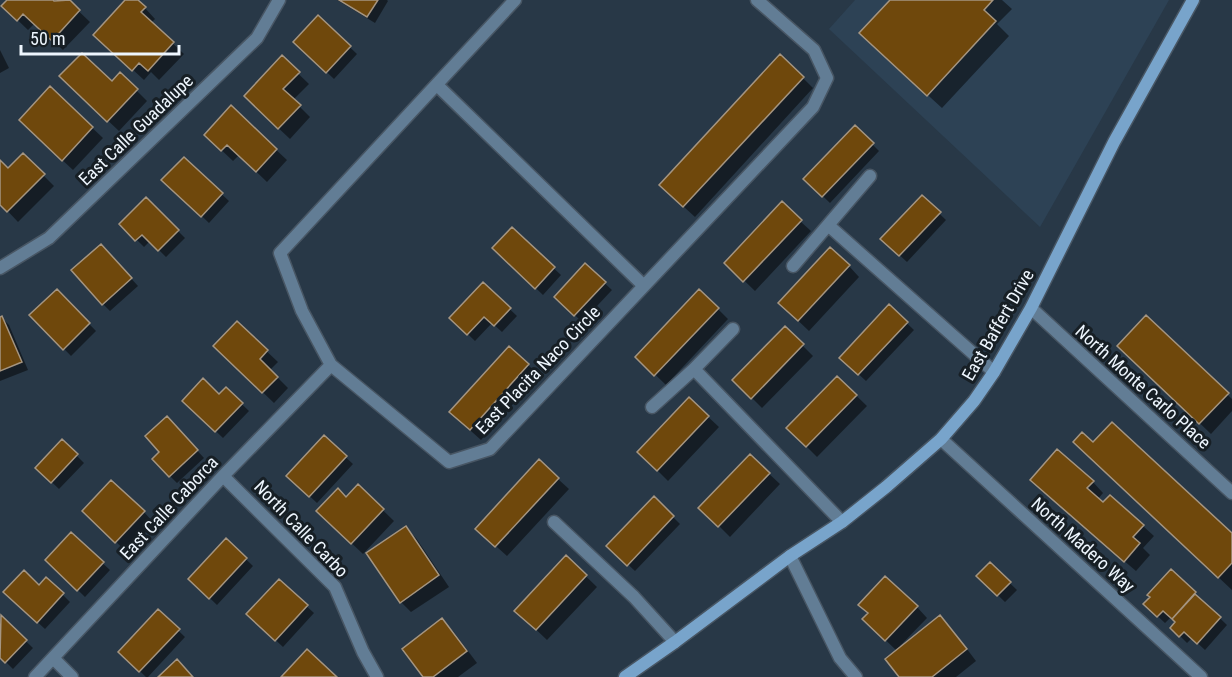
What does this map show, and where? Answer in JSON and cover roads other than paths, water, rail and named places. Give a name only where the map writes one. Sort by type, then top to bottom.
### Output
[{"type":"street","name":"East Calle Guadalupe","points":[[0,268],[49,238],[249,46],[257,38],[279,0]]},
{"type":"street","name":"East Placita Naco Circle","points":[[515,0],[280,253],[302,310],[331,365],[449,462],[490,448],[813,106],[827,78],[814,50],[757,0]]},
{"type":"street","name":"East Baffert Drive","points":[[625,677],[790,556],[842,522],[941,440],[974,401],[994,372],[1031,308],[1114,142],[1193,0]]},
{"type":"street","points":[[437,85],[644,286]]},
{"type":"street","points":[[793,266],[870,176]]},
{"type":"street","points":[[828,225],[994,372]]},
{"type":"street","name":"North Monte Carlo Place","points":[[1031,308],[1232,493]]},
{"type":"street","points":[[652,407],[733,329]]},
{"type":"street","name":"East Calle Caborca","points":[[35,677],[223,476],[331,365]]},
{"type":"street","points":[[694,369],[842,522]]},
{"type":"street","name":"North Madero Way","points":[[941,440],[1201,677]]},
{"type":"street","name":"North Calle Carbo","points":[[223,476],[335,587],[363,652],[377,677]]},
{"type":"street","points":[[554,522],[634,597],[675,642]]},
{"type":"street","points":[[790,556],[840,658],[855,677]]},
{"type":"street","points":[[53,658],[72,677]]}]
